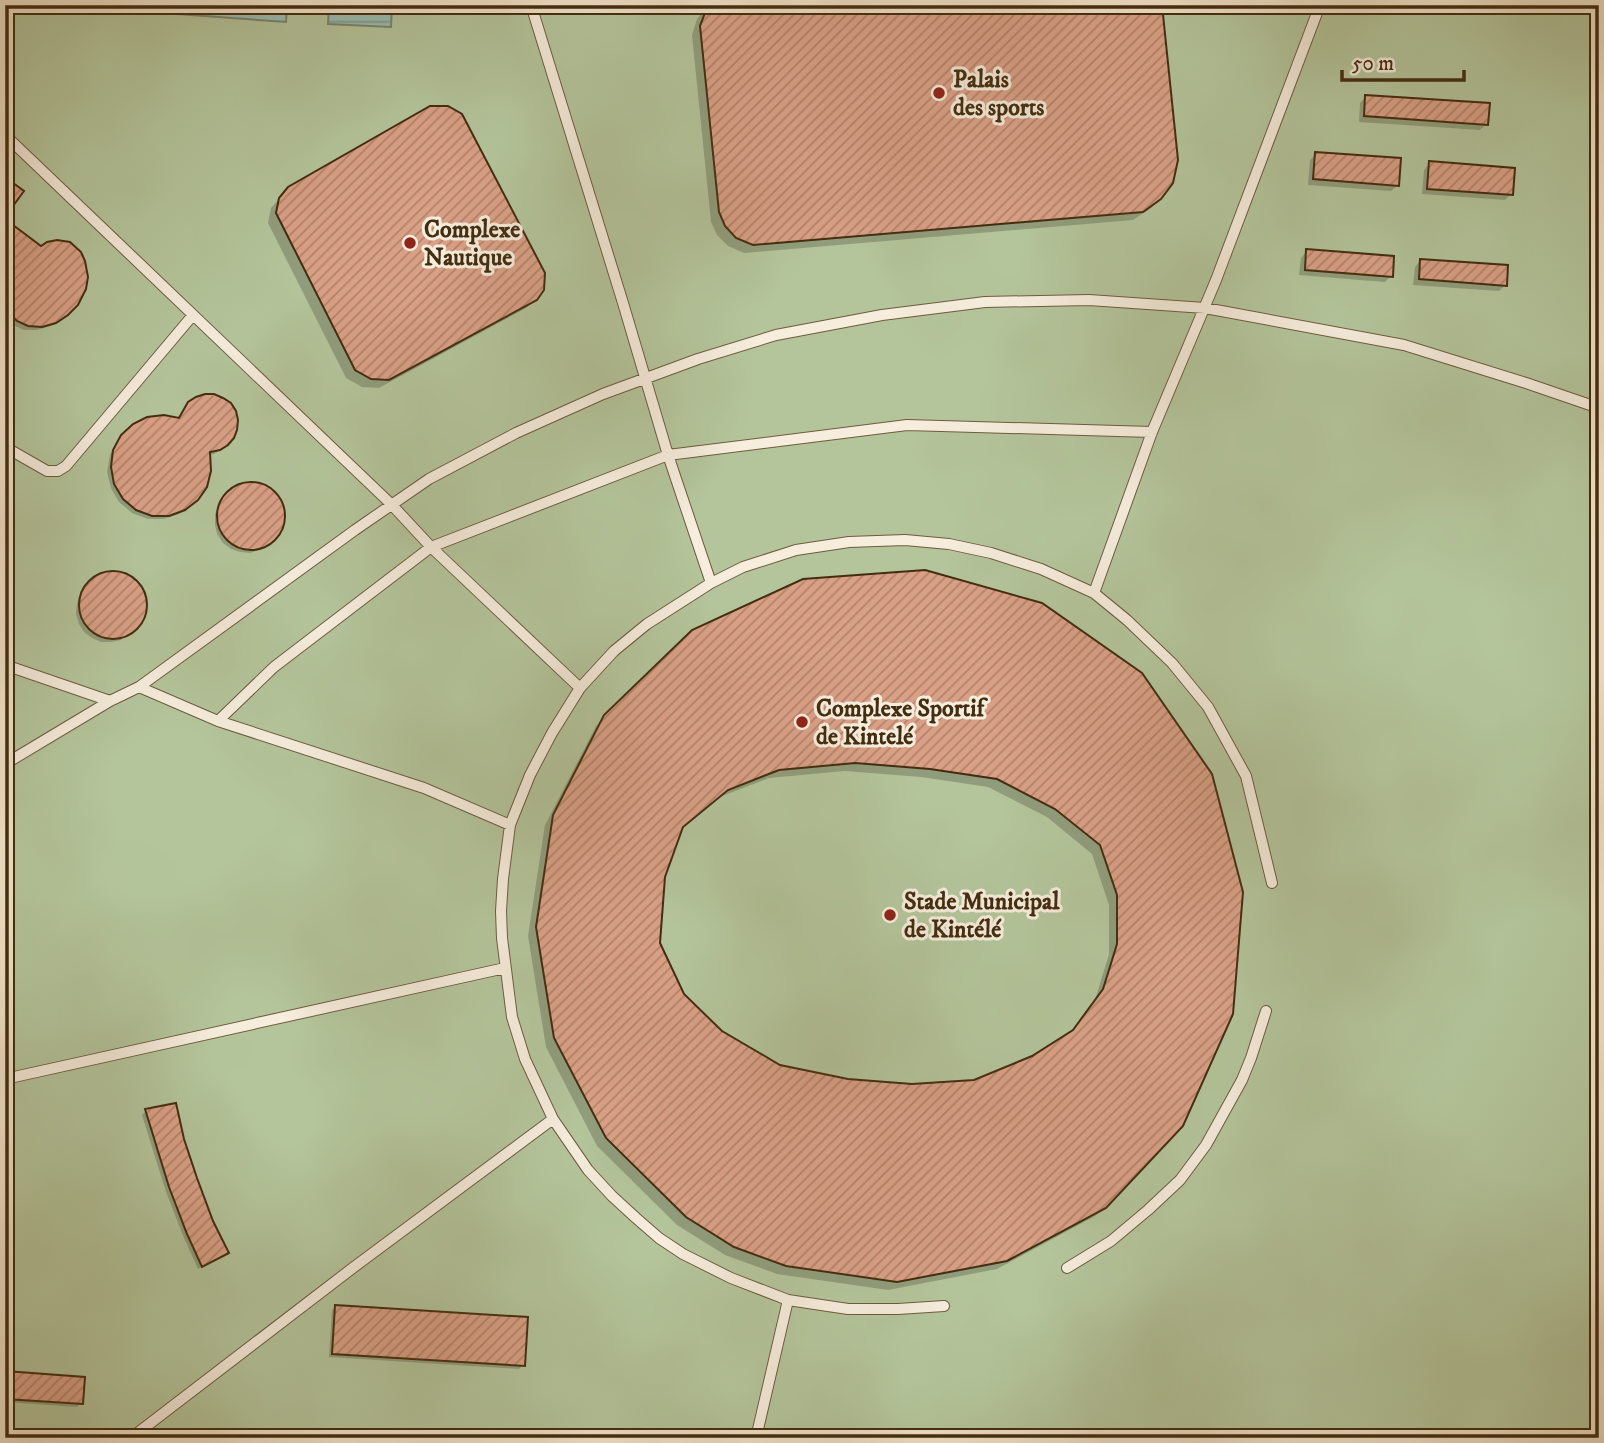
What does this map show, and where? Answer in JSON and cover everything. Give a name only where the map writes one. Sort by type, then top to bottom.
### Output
[{"type":"lane","points":[[531,5],[668,456],[712,583]]},
{"type":"lane","points":[[1094,593],[1152,432],[1205,308],[1320,5]]},
{"type":"lane","points":[[5,135],[580,688]]},
{"type":"lane","points":[[5,764],[110,701],[139,687],[429,480],[516,433],[603,394],[698,359],[776,335],[882,314],[972,303],[1089,300],[1205,308],[1404,345],[1599,408]]},
{"type":"lane","points":[[5,447],[47,471],[58,471],[66,466],[194,315]]},
{"type":"lane","points":[[218,721],[274,667],[431,547],[668,456],[906,425],[1152,432]]},
{"type":"lane","points":[[944,1306],[848,1310],[788,1300],[731,1278],[683,1254],[659,1238],[611,1196],[588,1170],[553,1119],[524,1059],[512,1017],[501,911],[503,879],[510,825],[530,775],[580,688],[614,651],[648,624],[712,583],[743,567],[796,550],[849,542],[905,540],[949,544],[991,553],[1041,569],[1094,593],[1172,663],[1208,707],[1246,776],[1272,883]]},
{"type":"lane","points":[[5,665],[110,701]]},
{"type":"lane","points":[[139,687],[218,721],[424,788],[510,825]]},
{"type":"lane","points":[[5,1079],[505,968]]},
{"type":"lane","points":[[1067,1268],[1111,1241],[1180,1180],[1206,1145],[1242,1080],[1266,1011]]},
{"type":"lane","points":[[131,1438],[553,1119]]},
{"type":"lane","points":[[756,1438],[788,1300]]},
{"type":"green space","name":"Complexe Sportif de Kintelé","points":[[5,5],[1599,5],[1599,1438],[5,1438]]},
{"type":"water","points":[[165,5],[287,5],[286,22],[164,13]]},
{"type":"water","points":[[329,5],[392,5],[391,27],[328,24]]},
{"type":"building","name":"Palais des sports","points":[[708,5],[1162,5],[1178,160],[1173,183],[1161,199],[1143,212],[753,245],[736,238],[725,226],[719,212],[700,26]]},
{"type":"building","points":[[1365,95],[1490,103],[1488,125],[1364,116]]},
{"type":"building","name":"Complexe Nautique","points":[[430,106],[448,106],[462,114],[545,273],[544,290],[537,300],[389,380],[371,379],[355,370],[276,213],[279,198],[288,187]]},
{"type":"building","points":[[1315,152],[1401,158],[1399,186],[1313,179]]},
{"type":"building","points":[[1429,161],[1515,168],[1513,195],[1427,189]]},
{"type":"building","points":[[5,177],[24,191],[5,217]]},
{"type":"building","points":[[5,219],[41,246],[57,240],[70,242],[81,252],[88,277],[86,289],[78,305],[56,323],[42,327],[28,326],[5,311]]},
{"type":"building","points":[[1306,249],[1394,256],[1393,277],[1305,270]]},
{"type":"building","points":[[1420,259],[1508,265],[1507,286],[1419,279]]},
{"type":"building","points":[[205,394],[214,394],[231,403],[238,420],[234,438],[228,445],[210,452],[211,471],[207,487],[198,500],[185,510],[169,516],[152,516],[136,510],[123,499],[114,484],[111,467],[113,450],[121,435],[133,424],[147,417],[164,415],[179,418],[188,402]]},
{"type":"building","points":[[251,482],[264,485],[275,492],[282,503],[285,516],[282,529],[275,540],[264,547],[251,550],[238,547],[227,540],[220,529],[217,516],[220,503],[227,492],[238,485]]},
{"type":"building","name":"Stade Municipal de Kintélé","points":[[925,570],[1042,603],[1142,673],[1212,774],[1243,892],[1233,1014],[1183,1126],[1106,1208],[1007,1261],[897,1282],[786,1266],[734,1247],[686,1217],[606,1138],[554,1038],[536,927],[553,815],[604,715],[692,630],[803,579]],"holes":[[[855,763],[930,769],[997,779],[1055,809],[1100,845],[1117,895],[1117,944],[1103,989],[1073,1030],[1032,1056],[974,1080],[912,1084],[848,1079],[780,1065],[722,1031],[684,994],[660,943],[665,877],[683,827],[728,790],[779,770]]]},
{"type":"building","points":[[113,571],[126,574],[137,581],[144,592],[147,605],[144,618],[137,629],[126,636],[113,639],[100,636],[89,629],[82,618],[79,605],[82,592],[89,581],[100,574]]},
{"type":"building","points":[[176,1103],[197,1178],[213,1221],[229,1253],[202,1267],[169,1187],[145,1109]]},
{"type":"building","points":[[335,1305],[528,1317],[525,1366],[332,1354]]},
{"type":"building","points":[[5,1371],[85,1377],[83,1404],[5,1399]]},
{"type":"place","name":"Palais des sports","points":[[939,93]]},
{"type":"place","name":"Complexe Nautique","points":[[410,243]]},
{"type":"place","name":"Complexe Sportif de Kintelé","points":[[802,722]]},
{"type":"place","name":"Stade Municipal de Kintélé","points":[[890,915]]}]
